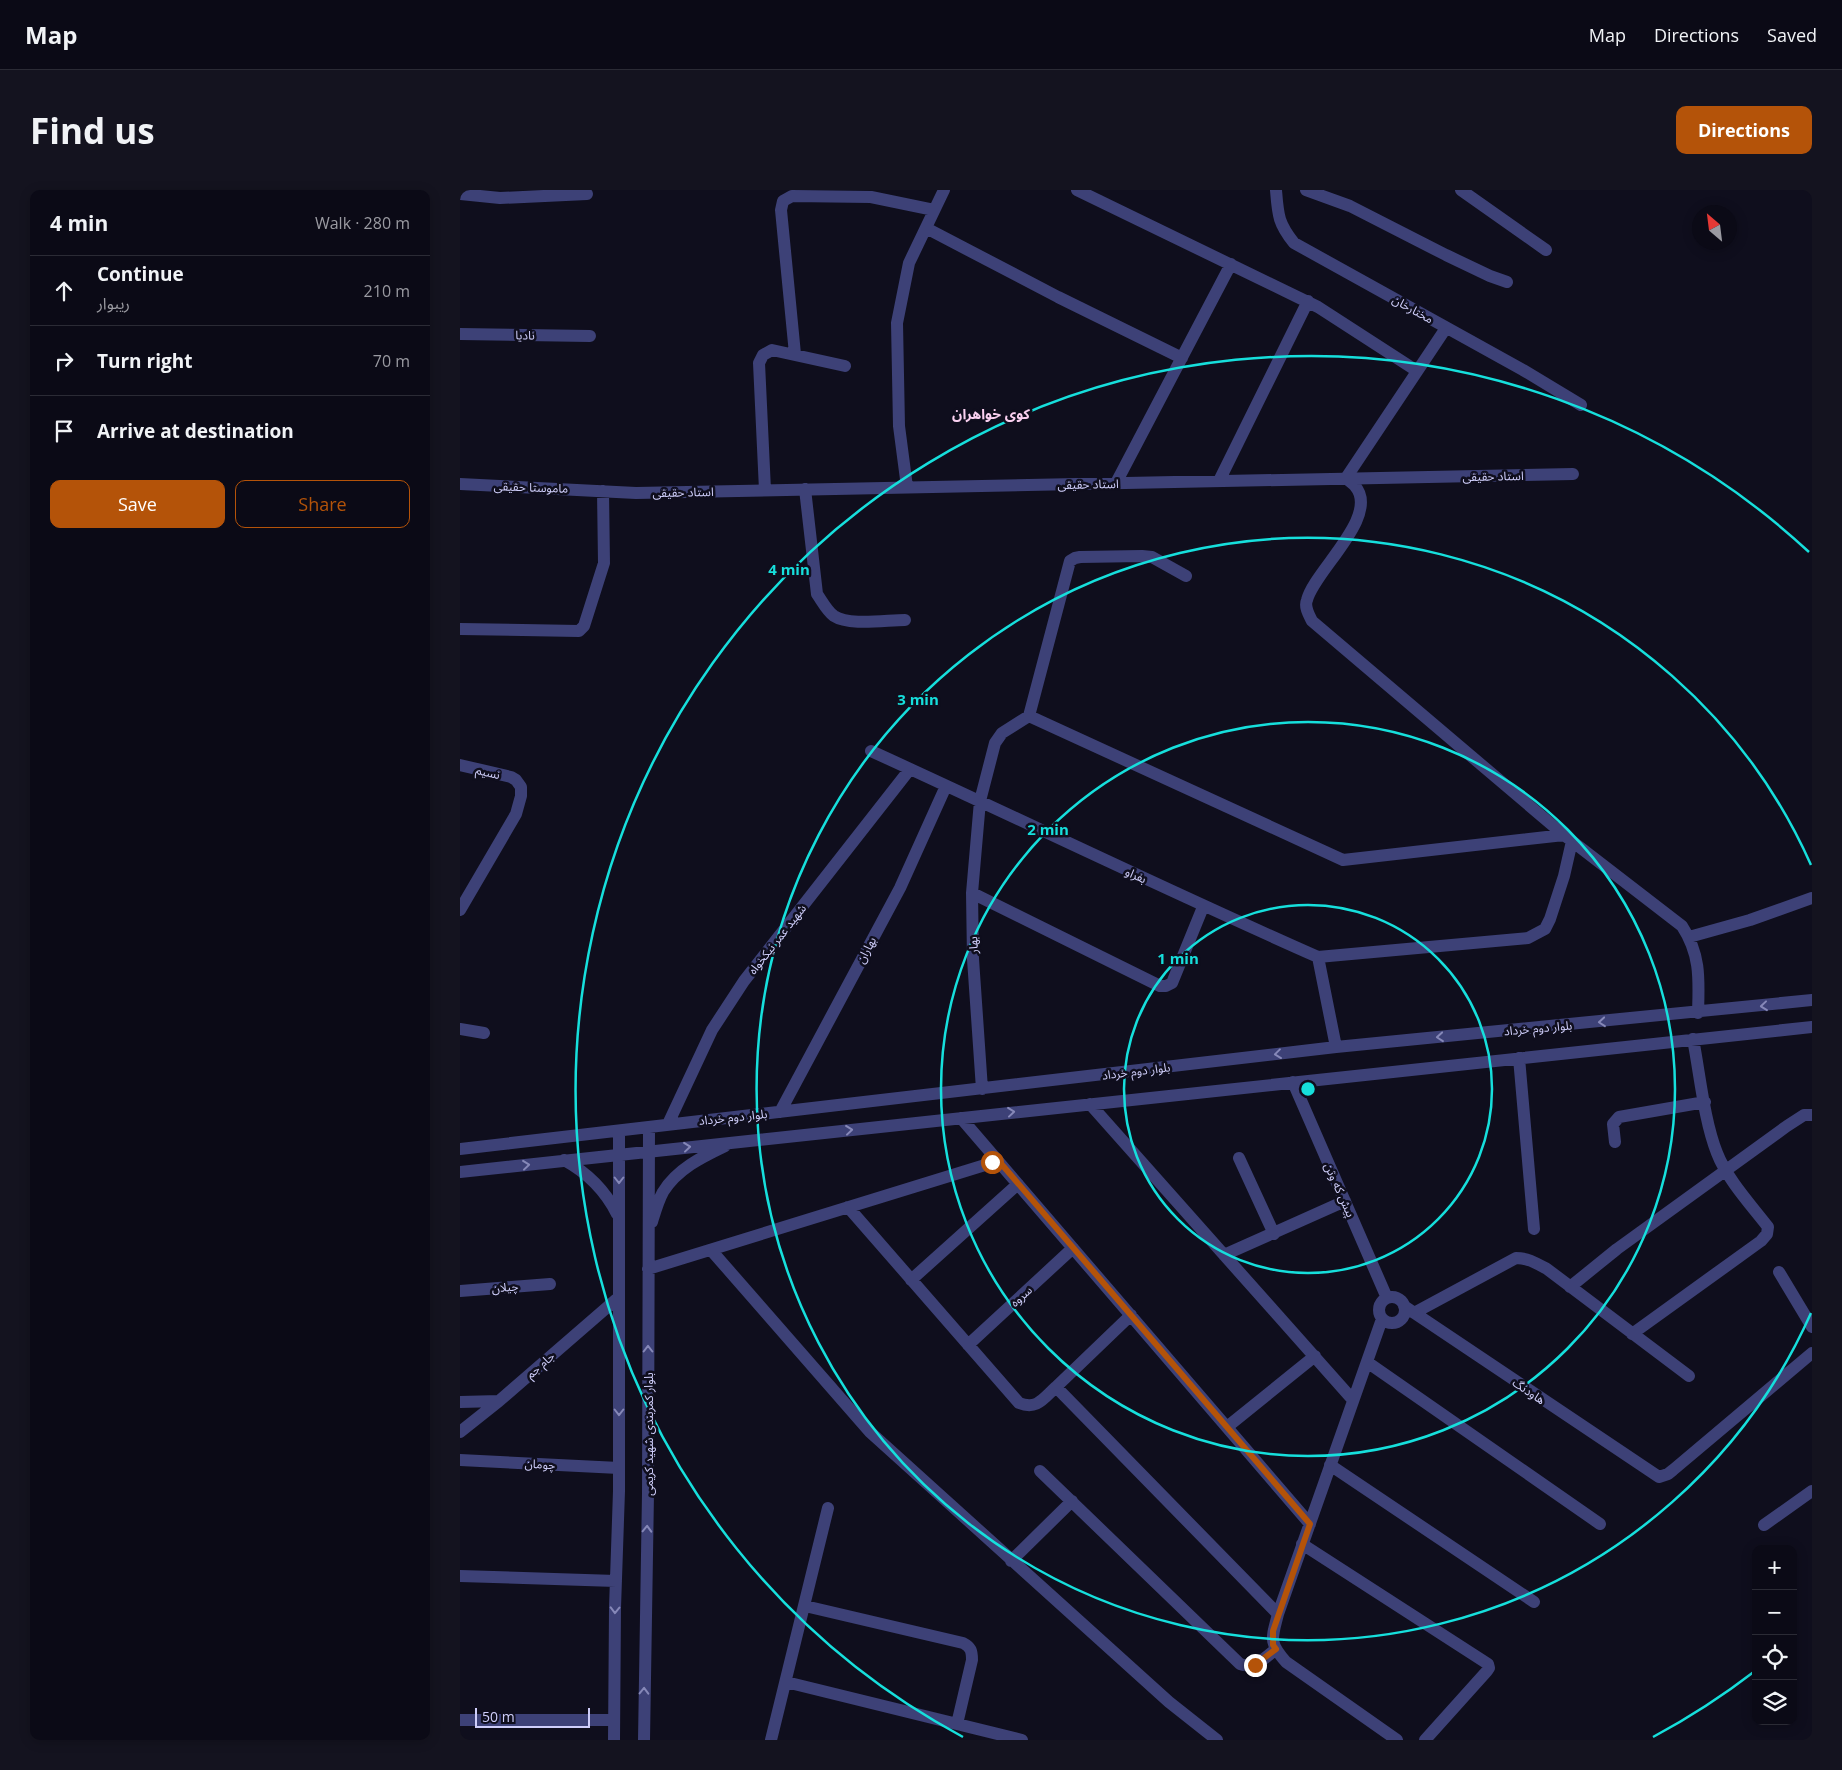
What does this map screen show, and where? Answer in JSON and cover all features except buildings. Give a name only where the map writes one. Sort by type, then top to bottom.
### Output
[{"type":"street","points":[[907,487],[899,426],[897,323],[909,263],[944,190]]},
{"type":"street","points":[[1077,190],[1318,307],[1417,372]]},
{"type":"street","name":"مختارخان","points":[[1276,190],[1278,213],[1282,228],[1294,243],[1523,370],[1581,405]]},
{"type":"street","points":[[1306,190],[1350,206],[1464,264],[1506,282]]},
{"type":"street","points":[[1461,190],[1546,250]]},
{"type":"street","points":[[460,194],[500,198],[587,194]]},
{"type":"street","points":[[795,354],[781,210],[783,201],[792,196],[872,197],[934,210]]},
{"type":"street","points":[[926,228],[1058,297],[1182,358]]},
{"type":"street","points":[[1116,483],[1231,264]]},
{"type":"street","points":[[1219,481],[1308,302]]},
{"type":"street","points":[[1446,328],[1346,478],[1356,487],[1360,497],[1360,512],[1350,533],[1312,588],[1306,601],[1307,612],[1312,621],[1568,838],[1682,926],[1689,937],[1699,967],[1698,1013]]},
{"type":"street","name":"نادیا","points":[[460,334],[590,336]]},
{"type":"street","points":[[765,490],[759,363],[763,355],[772,350],[845,366]]},
{"type":"street","name":"استاد حقیقی","points":[[603,491],[636,493],[1573,474]]},
{"type":"street","name":"ماموستا حقیقی","points":[[460,484],[603,491]]},
{"type":"street","points":[[805,489],[817,594],[825,607],[834,616],[850,621],[905,620]]},
{"type":"street","points":[[460,629],[579,631],[584,626],[604,563],[603,491]]},
{"type":"street","points":[[1186,576],[1152,557],[1080,557],[1070,562],[1029,716],[1343,860],[1568,838]]},
{"type":"street","name":"بهار","points":[[982,1089],[973,959],[972,893],[980,801],[995,743],[1002,733],[1029,716]]},
{"type":"street","name":"بفراو","points":[[871,751],[1202,906],[1318,957]]},
{"type":"street","name":"نسیم","points":[[460,766],[511,777],[521,787],[522,796],[516,814],[460,910]]},
{"type":"street","name":"شهید عمر نیکخواه","points":[[668,1124],[712,1030],[744,981],[910,769]]},
{"type":"street","name":"بهاران","points":[[780,1112],[900,888],[946,786]]},
{"type":"street","points":[[1336,1047],[1318,957],[1528,938],[1537,934],[1545,929],[1550,919],[1564,876],[1568,838]]},
{"type":"street","points":[[972,893],[1160,986],[1166,986],[1172,982],[1202,906]]},
{"type":"street","points":[[1689,937],[1750,920],[1812,898]]},
{"type":"street","name":"بلوار دوم خرداد","points":[[460,1149],[1336,1047],[1698,1013],[1812,1000]]},
{"type":"street","name":"بلوار دوم خرداد","points":[[460,1172],[1812,1027]]},
{"type":"street","points":[[460,1029],[484,1033]]},
{"type":"street","points":[[1632,1334],[1761,1241],[1767,1234],[1768,1227],[1725,1170],[1717,1154],[1710,1131],[1693,1039]]},
{"type":"street","points":[[1519,1058],[1534,1229]]},
{"type":"street","name":"پیش که وتن","points":[[1293,1082],[1387,1298]]},
{"type":"street","points":[[1615,1142],[1613,1124],[1619,1117],[1705,1102]]},
{"type":"street","points":[[1090,1104],[1354,1400]]},
{"type":"street","points":[[1570,1287],[1617,1249],[1725,1170],[1804,1115],[1812,1115]]},
{"type":"street","points":[[961,1118],[1310,1524]]},
{"type":"street","name":"بلوار کمربندی شهید کریمی","points":[[644,1740],[648,1493],[649,1128]]},
{"type":"street","points":[[614,1740],[616,1581],[620,1468],[619,1131]]},
{"type":"street","points":[[649,1231],[663,1192],[678,1176],[702,1158],[732,1142]]},
{"type":"street","points":[[494,1168],[495,1145]]},
{"type":"street","points":[[1239,1158],[1274,1234]]},
{"type":"street","points":[[564,1160],[580,1169],[592,1179],[606,1194],[619,1218]]},
{"type":"street","points":[[648,1269],[998,1160]]},
{"type":"street","points":[[911,1280],[1018,1184]]},
{"type":"street","points":[[1224,1255],[1345,1201]]},
{"type":"street","points":[[848,1207],[1019,1403],[1029,1407],[1035,1405],[1056,1387],[1131,1315]]},
{"type":"street","name":"سروه","points":[[968,1344],[1074,1248]]},
{"type":"street","points":[[711,1250],[870,1432],[1169,1702],[1217,1740]]},
{"type":"street","points":[[1382,1319],[1386,1322],[1396,1322],[1409,1310],[1516,1258],[1532,1260],[1547,1269],[1689,1376]]},
{"type":"street","points":[[1779,1272],[1812,1327]]},
{"type":"street","name":"چیلان","points":[[460,1291],[550,1284]]},
{"type":"street","name":"جام جم","points":[[460,1432],[619,1296]]},
{"type":"street","points":[[1396,1740],[1286,1662],[1273,1645],[1273,1631],[1382,1319],[1379,1310],[1380,1305],[1387,1298],[1397,1299],[1409,1310]]},
{"type":"street","name":"هاودنگ","points":[[1409,1310],[1655,1475],[1662,1477],[1668,1474],[1812,1353]]},
{"type":"street","points":[[1227,1427],[1315,1356]]},
{"type":"street","points":[[1367,1362],[1600,1524]]},
{"type":"street","points":[[1056,1387],[1278,1614]]},
{"type":"street","points":[[460,1402],[498,1401]]},
{"type":"street","name":"چومان","points":[[460,1460],[620,1468]]},
{"type":"street","points":[[1330,1465],[1534,1602]]},
{"type":"street","points":[[1040,1472],[1240,1664],[1255,1665],[1276,1649]]},
{"type":"street","points":[[1764,1525],[1812,1491]]},
{"type":"street","points":[[1011,1561],[1072,1501]]},
{"type":"street","points":[[771,1740],[828,1508]]},
{"type":"street","points":[[1302,1544],[1488,1664],[1489,1668],[1487,1671],[1425,1740]]},
{"type":"street","points":[[460,1576],[616,1581]]},
{"type":"street","points":[[805,1606],[963,1643],[970,1647],[972,1660],[957,1724]]},
{"type":"street","points":[[786,1682],[1022,1740]]},
{"type":"street","points":[[460,1720],[614,1720]]},
{"type":"district","name":"کوی خواهران","points":[[991,413]]},
{"type":"route","points":[[992,1162],[998,1160],[1310,1524],[1273,1631],[1273,1645],[1276,1649],[1255,1665]]}]
